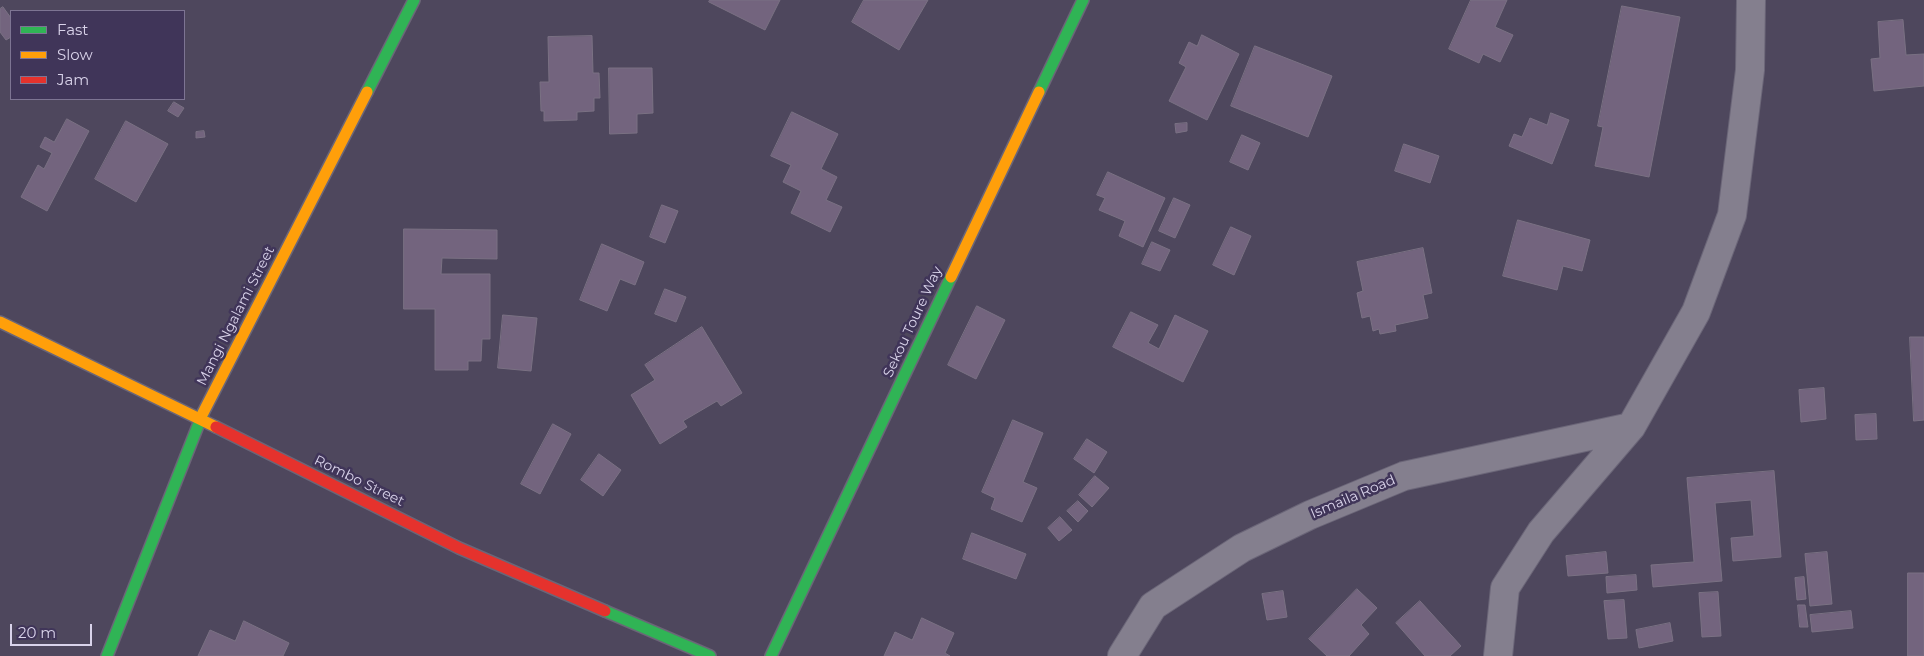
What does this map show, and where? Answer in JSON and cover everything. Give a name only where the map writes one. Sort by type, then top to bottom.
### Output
[{"type":"street","name":"Mangi Ngalami Street","points":[[107,656],[200,419],[414,0]]},
{"type":"street","name":"Sekou Toure Way","points":[[771,656],[1083,0]]},
{"type":"street","points":[[1498,656],[1505,588],[1541,532],[1631,427],[1696,312],[1732,215],[1750,70],[1750,0]]},
{"type":"street","name":"Rombo Street","points":[[0,322],[459,548],[710,656]]},
{"type":"street","name":"Ismaila Road","points":[[1122,656],[1153,606],[1242,548],[1310,515],[1404,476],[1631,427]]},
{"type":"building","points":[[710,0],[780,0],[765,30],[709,2]]},
{"type":"building","points":[[864,0],[928,0],[899,50],[852,22]]},
{"type":"building","points":[[1471,0],[1507,0],[1495,27],[1513,35],[1500,62],[1483,54],[1479,63],[1449,49]]},
{"type":"building","points":[[1622,6],[1680,17],[1649,177],[1595,166],[1603,127],[1598,126]]},
{"type":"building","points":[[3,7],[10,17],[10,38],[6,40],[0,32],[0,9]]},
{"type":"building","points":[[1903,20],[1906,55],[1924,54],[1924,86],[1874,91],[1871,59],[1880,58],[1878,22]]},
{"type":"building","points":[[1202,35],[1239,54],[1207,120],[1169,101],[1186,67],[1179,63],[1189,42],[1197,46]]},
{"type":"building","points":[[592,36],[593,73],[599,73],[600,98],[594,98],[594,111],[577,112],[577,120],[544,121],[544,111],[541,111],[540,82],[549,82],[548,37]]},
{"type":"building","points":[[1255,46],[1332,76],[1308,137],[1231,106]]},
{"type":"building","points":[[609,68],[652,68],[653,113],[637,114],[637,133],[610,134]]},
{"type":"building","points":[[174,102],[184,108],[178,117],[168,111]]},
{"type":"building","points":[[792,112],[838,134],[821,169],[837,177],[826,200],[842,207],[830,232],[791,213],[801,191],[783,182],[791,165],[771,156]]},
{"type":"building","points":[[1551,113],[1569,120],[1552,164],[1509,146],[1514,134],[1522,137],[1530,118],[1547,125]]},
{"type":"building","points":[[67,119],[89,131],[47,211],[21,197],[38,165],[44,169],[52,153],[40,147],[45,137],[54,142]]},
{"type":"building","points":[[126,121],[168,144],[136,202],[95,179]]},
{"type":"building","points":[[1187,123],[1187,131],[1176,133],[1175,124]]},
{"type":"building","points":[[204,131],[205,137],[196,138],[196,132]]},
{"type":"building","points":[[1242,135],[1260,143],[1248,170],[1230,162]]},
{"type":"building","points":[[1404,144],[1439,156],[1430,183],[1395,171]]},
{"type":"building","points":[[1108,172],[1165,198],[1143,247],[1119,236],[1125,221],[1099,210],[1105,198],[1097,195]]},
{"type":"building","points":[[1174,198],[1190,205],[1175,238],[1159,231]]},
{"type":"building","points":[[662,205],[678,211],[665,243],[650,237]]},
{"type":"building","points":[[1518,220],[1590,240],[1582,271],[1563,266],[1557,290],[1503,276]]},
{"type":"building","points":[[1231,227],[1251,236],[1234,275],[1213,265]]},
{"type":"building","points":[[404,229],[497,230],[497,259],[442,258],[441,274],[490,274],[490,339],[482,339],[481,361],[468,361],[468,370],[435,370],[435,309],[404,309]]},
{"type":"building","points":[[1152,242],[1170,250],[1160,271],[1142,264]]},
{"type":"building","points":[[602,244],[644,262],[635,285],[620,279],[607,311],[580,300]]},
{"type":"building","points":[[1423,248],[1432,293],[1423,295],[1428,318],[1395,325],[1396,331],[1380,334],[1379,329],[1373,331],[1370,316],[1362,318],[1357,293],[1363,291],[1357,262]]},
{"type":"building","points":[[665,289],[686,297],[676,322],[655,314]]},
{"type":"building","points":[[977,306],[1005,320],[976,379],[948,365]]},
{"type":"building","points":[[1131,312],[1158,325],[1148,343],[1159,349],[1175,315],[1208,331],[1183,382],[1113,347]]},
{"type":"building","points":[[503,315],[537,318],[531,371],[498,368]]},
{"type":"building","points":[[702,327],[742,393],[721,406],[717,401],[683,421],[687,427],[660,444],[631,395],[655,380],[645,365]]},
{"type":"building","points":[[1910,337],[1924,337],[1924,420],[1914,421]]},
{"type":"building","points":[[1824,388],[1826,419],[1801,422],[1799,390]]},
{"type":"building","points":[[1876,414],[1877,439],[1856,440],[1855,415]]},
{"type":"building","points":[[1013,420],[1043,433],[1023,482],[1037,488],[1022,522],[991,509],[995,498],[982,492]]},
{"type":"building","points":[[553,424],[571,434],[540,494],[521,484]]},
{"type":"building","points":[[1087,439],[1107,452],[1094,473],[1074,459]]},
{"type":"building","points":[[599,454],[621,470],[603,496],[581,480]]},
{"type":"building","points":[[1774,471],[1781,557],[1733,561],[1731,538],[1754,536],[1751,500],[1715,503],[1722,581],[1653,587],[1651,565],[1694,562],[1687,478]]},
{"type":"building","points":[[1095,476],[1109,488],[1092,507],[1079,495]]},
{"type":"building","points":[[1078,501],[1088,511],[1078,522],[1067,511]]},
{"type":"building","points":[[1060,517],[1072,530],[1059,541],[1048,528]]},
{"type":"building","points":[[972,533],[1026,554],[1016,579],[963,559]]},
{"type":"building","points":[[1606,552],[1608,573],[1568,576],[1566,556]]},
{"type":"building","points":[[1827,552],[1832,604],[1810,606],[1805,554]]},
{"type":"building","points":[[1908,573],[1924,573],[1924,656],[1908,656]]},
{"type":"building","points":[[1636,575],[1637,590],[1607,593],[1606,577]]},
{"type":"building","points":[[1804,577],[1806,599],[1797,600],[1795,578]]},
{"type":"building","points":[[1357,589],[1377,608],[1361,625],[1369,634],[1349,656],[1327,656],[1309,639]]},
{"type":"building","points":[[1283,591],[1287,617],[1267,620],[1262,594]]},
{"type":"building","points":[[1718,592],[1721,636],[1702,637],[1699,593]]},
{"type":"building","points":[[1624,600],[1627,638],[1608,639],[1604,601]]},
{"type":"building","points":[[1420,601],[1461,646],[1450,656],[1425,656],[1396,623]]},
{"type":"building","points":[[1798,605],[1805,605],[1808,627],[1800,627]]},
{"type":"building","points":[[1851,611],[1853,628],[1812,632],[1810,615]]},
{"type":"building","points":[[922,618],[954,633],[945,653],[950,656],[884,656],[895,632],[912,640]]},
{"type":"building","points":[[244,621],[289,643],[283,656],[198,656],[210,630],[235,641]]},
{"type":"building","points":[[1670,623],[1673,641],[1639,648],[1636,630]]},
{"type":"traffic: fast","points":[[367,92],[414,0]]},
{"type":"traffic: fast","points":[[1039,92],[1083,0]]},
{"type":"traffic: fast","points":[[771,656],[951,277]]},
{"type":"traffic: fast","points":[[107,656],[203,413]]},
{"type":"traffic: fast","points":[[605,611],[710,656]]},
{"type":"traffic: slow","points":[[203,413],[367,92]]},
{"type":"traffic: slow","points":[[951,277],[1039,92]]},
{"type":"traffic: slow","points":[[0,322],[216,427]]},
{"type":"traffic: jam","points":[[216,427],[459,548],[605,611]]}]
